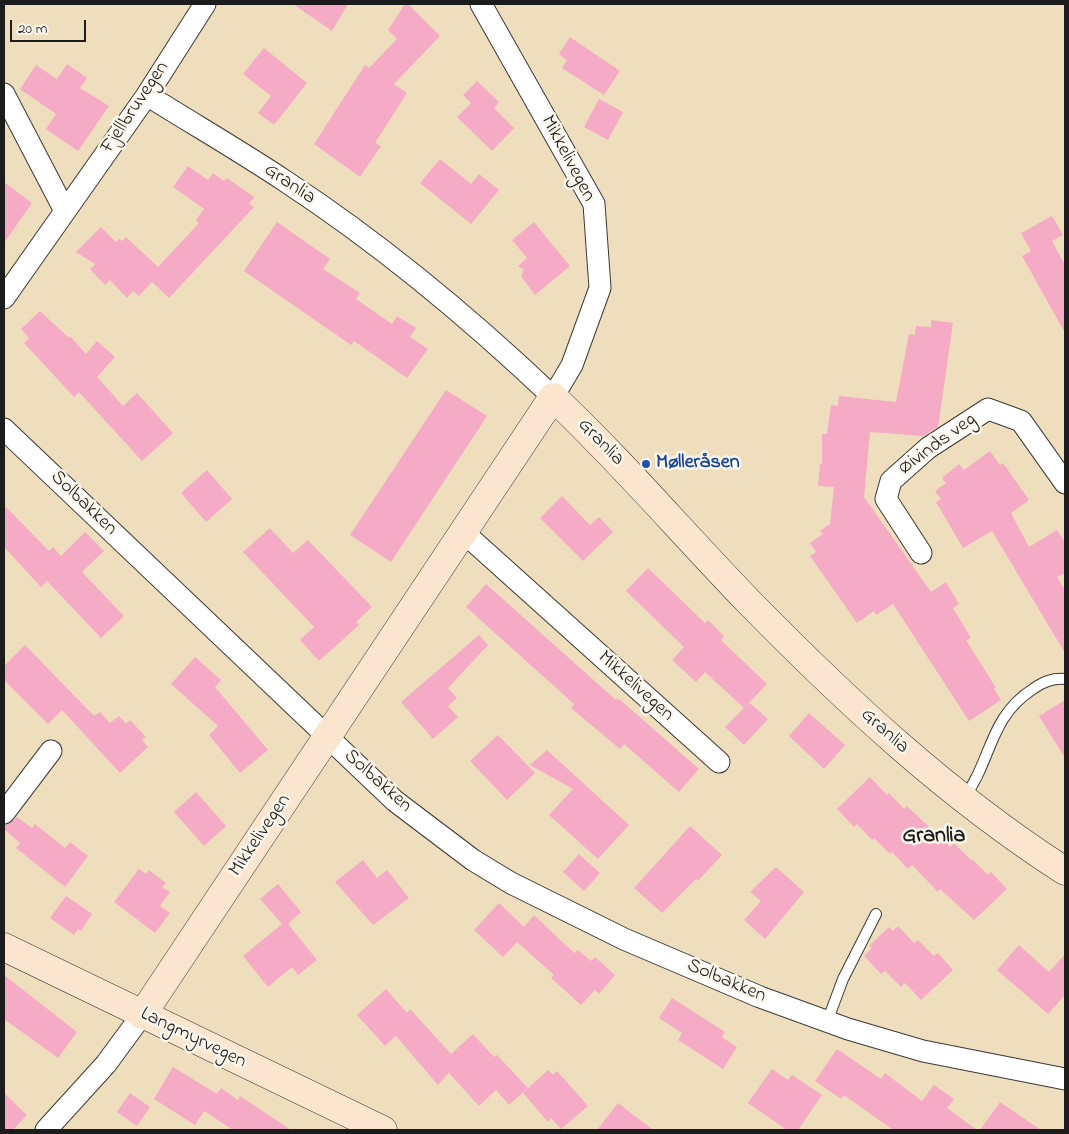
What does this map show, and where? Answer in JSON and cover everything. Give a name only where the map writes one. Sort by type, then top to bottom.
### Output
[{"type":"street","name":"Fjellbruvegen","points":[[4,298],[147,95],[205,4]]},
{"type":"street","name":"Mikkelivegen","points":[[46,1130],[100,1071],[142,1015],[462,531],[553,397],[572,365],[600,288],[594,204],[481,4]]},
{"type":"street","points":[[4,94],[65,211]]},
{"type":"street","name":"Granlia","points":[[147,95],[286,181],[383,251],[473,324],[599,441],[749,602],[822,675],[924,768],[963,799],[1065,871]]},
{"type":"street","name":"Øivinds veg","points":[[921,553],[886,499],[891,481],[928,448],[988,409],[1020,421],[1065,483]]},
{"type":"street","name":"Solbakken","points":[[4,429],[395,800],[438,835],[473,860],[511,883],[624,939],[760,997],[827,1022],[923,1051],[1065,1079]]},
{"type":"street","name":"Mikkelivegen","points":[[462,531],[719,762]]},
{"type":"street","points":[[4,813],[51,751]]},
{"type":"street","name":"Langmyrvegen","points":[[4,947],[383,1130]]},
{"type":"lane","points":[[963,799],[977,776],[995,733],[1012,705],[1046,680],[1065,679]]},
{"type":"lane","points":[[827,1022],[844,979],[876,914]]},
{"type":"building","points":[[293,4],[348,4],[332,31]]},
{"type":"building","points":[[405,4],[408,4],[440,36],[394,84],[407,93],[375,143],[381,146],[360,177],[314,144],[365,65],[369,68],[397,39],[388,30]]},
{"type":"building","points":[[570,37],[620,71],[604,95],[562,68],[567,60],[559,54]]},
{"type":"building","points":[[264,48],[307,83],[274,125],[258,113],[271,96],[243,74]]},
{"type":"building","points":[[67,64],[87,78],[80,88],[109,106],[78,151],[46,129],[56,114],[20,89],[36,65],[57,79]]},
{"type":"building","points":[[477,81],[499,102],[494,108],[514,128],[492,151],[457,117],[471,103],[463,95]]},
{"type":"building","points":[[599,99],[623,112],[608,140],[584,127]]},
{"type":"building","points":[[440,159],[471,184],[479,174],[499,190],[471,224],[420,183]]},
{"type":"building","points":[[188,166],[208,180],[213,173],[224,181],[227,178],[254,197],[249,204],[254,207],[169,298],[152,282],[139,296],[133,291],[127,298],[110,280],[105,285],[90,269],[95,264],[76,252],[101,227],[116,242],[119,239],[122,241],[126,237],[158,267],[199,223],[196,220],[204,209],[173,187]]},
{"type":"building","points":[[4,182],[32,203],[4,243]]},
{"type":"building","points":[[1052,216],[1063,235],[1052,241],[1065,265],[1065,333],[1022,256],[1031,251],[1021,233]]},
{"type":"building","points":[[277,222],[330,259],[323,269],[360,293],[356,299],[392,324],[397,316],[416,328],[410,337],[428,349],[407,378],[354,341],[351,345],[244,271]]},
{"type":"building","points":[[534,222],[570,266],[535,295],[521,276],[524,270],[518,266],[527,258],[512,240]]},
{"type":"building","points":[[40,311],[69,338],[70,336],[86,354],[97,341],[115,357],[97,377],[123,406],[137,393],[173,433],[142,461],[79,392],[74,397],[24,343],[29,338],[21,329]]},
{"type":"building","points":[[931,320],[953,323],[938,427],[923,436],[870,432],[864,497],[931,592],[946,582],[959,604],[953,608],[971,638],[966,640],[996,688],[994,689],[1001,700],[969,721],[893,604],[876,615],[874,611],[857,623],[810,556],[816,552],[810,543],[823,534],[820,531],[830,524],[834,487],[818,486],[820,464],[822,464],[822,434],[827,434],[831,405],[838,406],[839,396],[896,402],[909,334],[915,335],[916,326],[931,327]]},
{"type":"building","points":[[446,390],[487,416],[391,562],[350,535]]},
{"type":"building","points":[[990,451],[1000,465],[1003,463],[1029,500],[1011,513],[1029,547],[1057,530],[1065,543],[1065,573],[1057,577],[1065,590],[1065,653],[992,531],[963,548],[936,502],[941,499],[935,491],[946,483],[942,478],[959,464],[964,470]]},
{"type":"building","points":[[207,470],[232,499],[206,522],[181,493]]},
{"type":"building","points":[[562,496],[590,525],[599,517],[613,532],[583,561],[540,518]]},
{"type":"building","points":[[4,505],[49,551],[53,547],[61,556],[85,532],[104,551],[82,572],[124,616],[101,638],[47,581],[41,587],[4,547]]},
{"type":"building","points":[[270,528],[293,553],[308,540],[372,607],[356,622],[359,625],[319,661],[300,640],[314,627],[243,552]]},
{"type":"building","points":[[648,568],[705,623],[708,620],[724,636],[721,640],[767,684],[745,707],[750,703],[768,719],[744,745],[725,727],[744,708],[705,672],[696,682],[672,660],[684,647],[626,591]]},
{"type":"building","points":[[486,584],[616,700],[618,698],[699,769],[679,792],[624,744],[620,749],[571,708],[574,704],[466,607]]},
{"type":"building","points":[[479,635],[488,645],[448,688],[457,698],[448,706],[458,717],[433,739],[401,702]]},
{"type":"building","points":[[25,645],[94,716],[100,712],[110,723],[119,716],[126,724],[130,720],[146,737],[142,740],[148,747],[120,773],[62,710],[48,724],[4,680],[4,666]]},
{"type":"building","points":[[195,657],[221,680],[215,687],[268,750],[240,773],[209,735],[218,726],[171,684]]},
{"type":"building","points":[[1065,700],[1065,758],[1039,716]]},
{"type":"building","points":[[809,713],[845,745],[824,769],[789,736]]},
{"type":"building","points":[[498,735],[535,773],[507,800],[470,761]]},
{"type":"building","points":[[547,750],[629,825],[598,859],[549,815],[573,789],[530,765]]},
{"type":"building","points":[[870,777],[904,809],[907,806],[950,847],[954,843],[988,875],[991,872],[1007,889],[974,920],[940,889],[938,892],[912,865],[908,869],[892,852],[890,854],[874,838],[872,840],[857,824],[854,827],[837,809]]},
{"type":"building","points":[[196,792],[226,826],[204,846],[174,812]]},
{"type":"building","points":[[17,817],[32,828],[35,824],[65,848],[70,842],[88,856],[65,887],[16,848],[20,843],[4,829],[4,825],[9,824]]},
{"type":"building","points":[[690,826],[722,855],[698,881],[696,879],[662,913],[634,888]]},
{"type":"building","points":[[579,854],[600,873],[584,891],[563,872]]},
{"type":"building","points":[[363,860],[377,878],[387,870],[409,898],[373,925],[335,882]]},
{"type":"building","points":[[776,867],[804,892],[765,939],[744,920],[761,901],[750,892]]},
{"type":"building","points":[[139,869],[146,874],[149,870],[166,883],[162,887],[170,892],[160,906],[170,913],[155,933],[114,902]]},
{"type":"building","points":[[278,884],[301,912],[288,924],[317,960],[298,975],[292,967],[268,987],[243,956],[282,924],[260,899]]},
{"type":"building","points":[[66,896],[92,914],[81,931],[78,929],[74,935],[50,918]]},
{"type":"building","points":[[499,903],[524,927],[534,915],[574,953],[578,950],[591,961],[595,957],[615,975],[599,994],[595,990],[581,1005],[551,978],[554,975],[517,942],[503,957],[474,930]]},
{"type":"building","points":[[898,926],[914,943],[918,940],[934,956],[938,953],[953,970],[921,1000],[905,983],[901,987],[885,971],[881,974],[864,956],[872,948],[869,946],[889,927],[893,931]]},
{"type":"building","points":[[1019,945],[1049,972],[1065,954],[1065,995],[1048,1014],[997,970]]},
{"type":"building","points":[[4,975],[77,1032],[58,1058],[4,1019]]},
{"type":"building","points":[[386,989],[407,1013],[410,1009],[451,1054],[473,1034],[494,1057],[497,1055],[528,1088],[509,1105],[496,1090],[479,1106],[449,1073],[438,1085],[396,1036],[385,1046],[357,1015]]},
{"type":"building","points":[[672,998],[725,1032],[722,1037],[737,1047],[723,1069],[678,1040],[682,1033],[659,1018]]},
{"type":"building","points":[[837,1049],[881,1079],[885,1073],[922,1101],[934,1085],[954,1099],[947,1108],[977,1130],[893,1130],[844,1095],[841,1099],[815,1081]]},
{"type":"building","points":[[173,1067],[217,1094],[221,1088],[238,1100],[240,1096],[291,1130],[233,1130],[204,1111],[195,1125],[154,1099]]},
{"type":"building","points":[[772,1069],[788,1080],[792,1075],[822,1095],[798,1130],[787,1130],[748,1103]]},
{"type":"building","points":[[548,1070],[553,1075],[557,1071],[588,1106],[561,1129],[551,1118],[548,1122],[523,1093]]},
{"type":"building","points":[[4,1093],[27,1115],[13,1130],[4,1130]]},
{"type":"building","points":[[130,1093],[150,1107],[137,1126],[117,1112]]},
{"type":"building","points":[[1000,1102],[1041,1130],[980,1130]]},
{"type":"building","points":[[618,1103],[653,1130],[597,1130]]},
{"type":"place","name":"Mølleråsen","points":[[646,464]]},
{"type":"district","name":"Granlia","points":[[934,837]]}]
